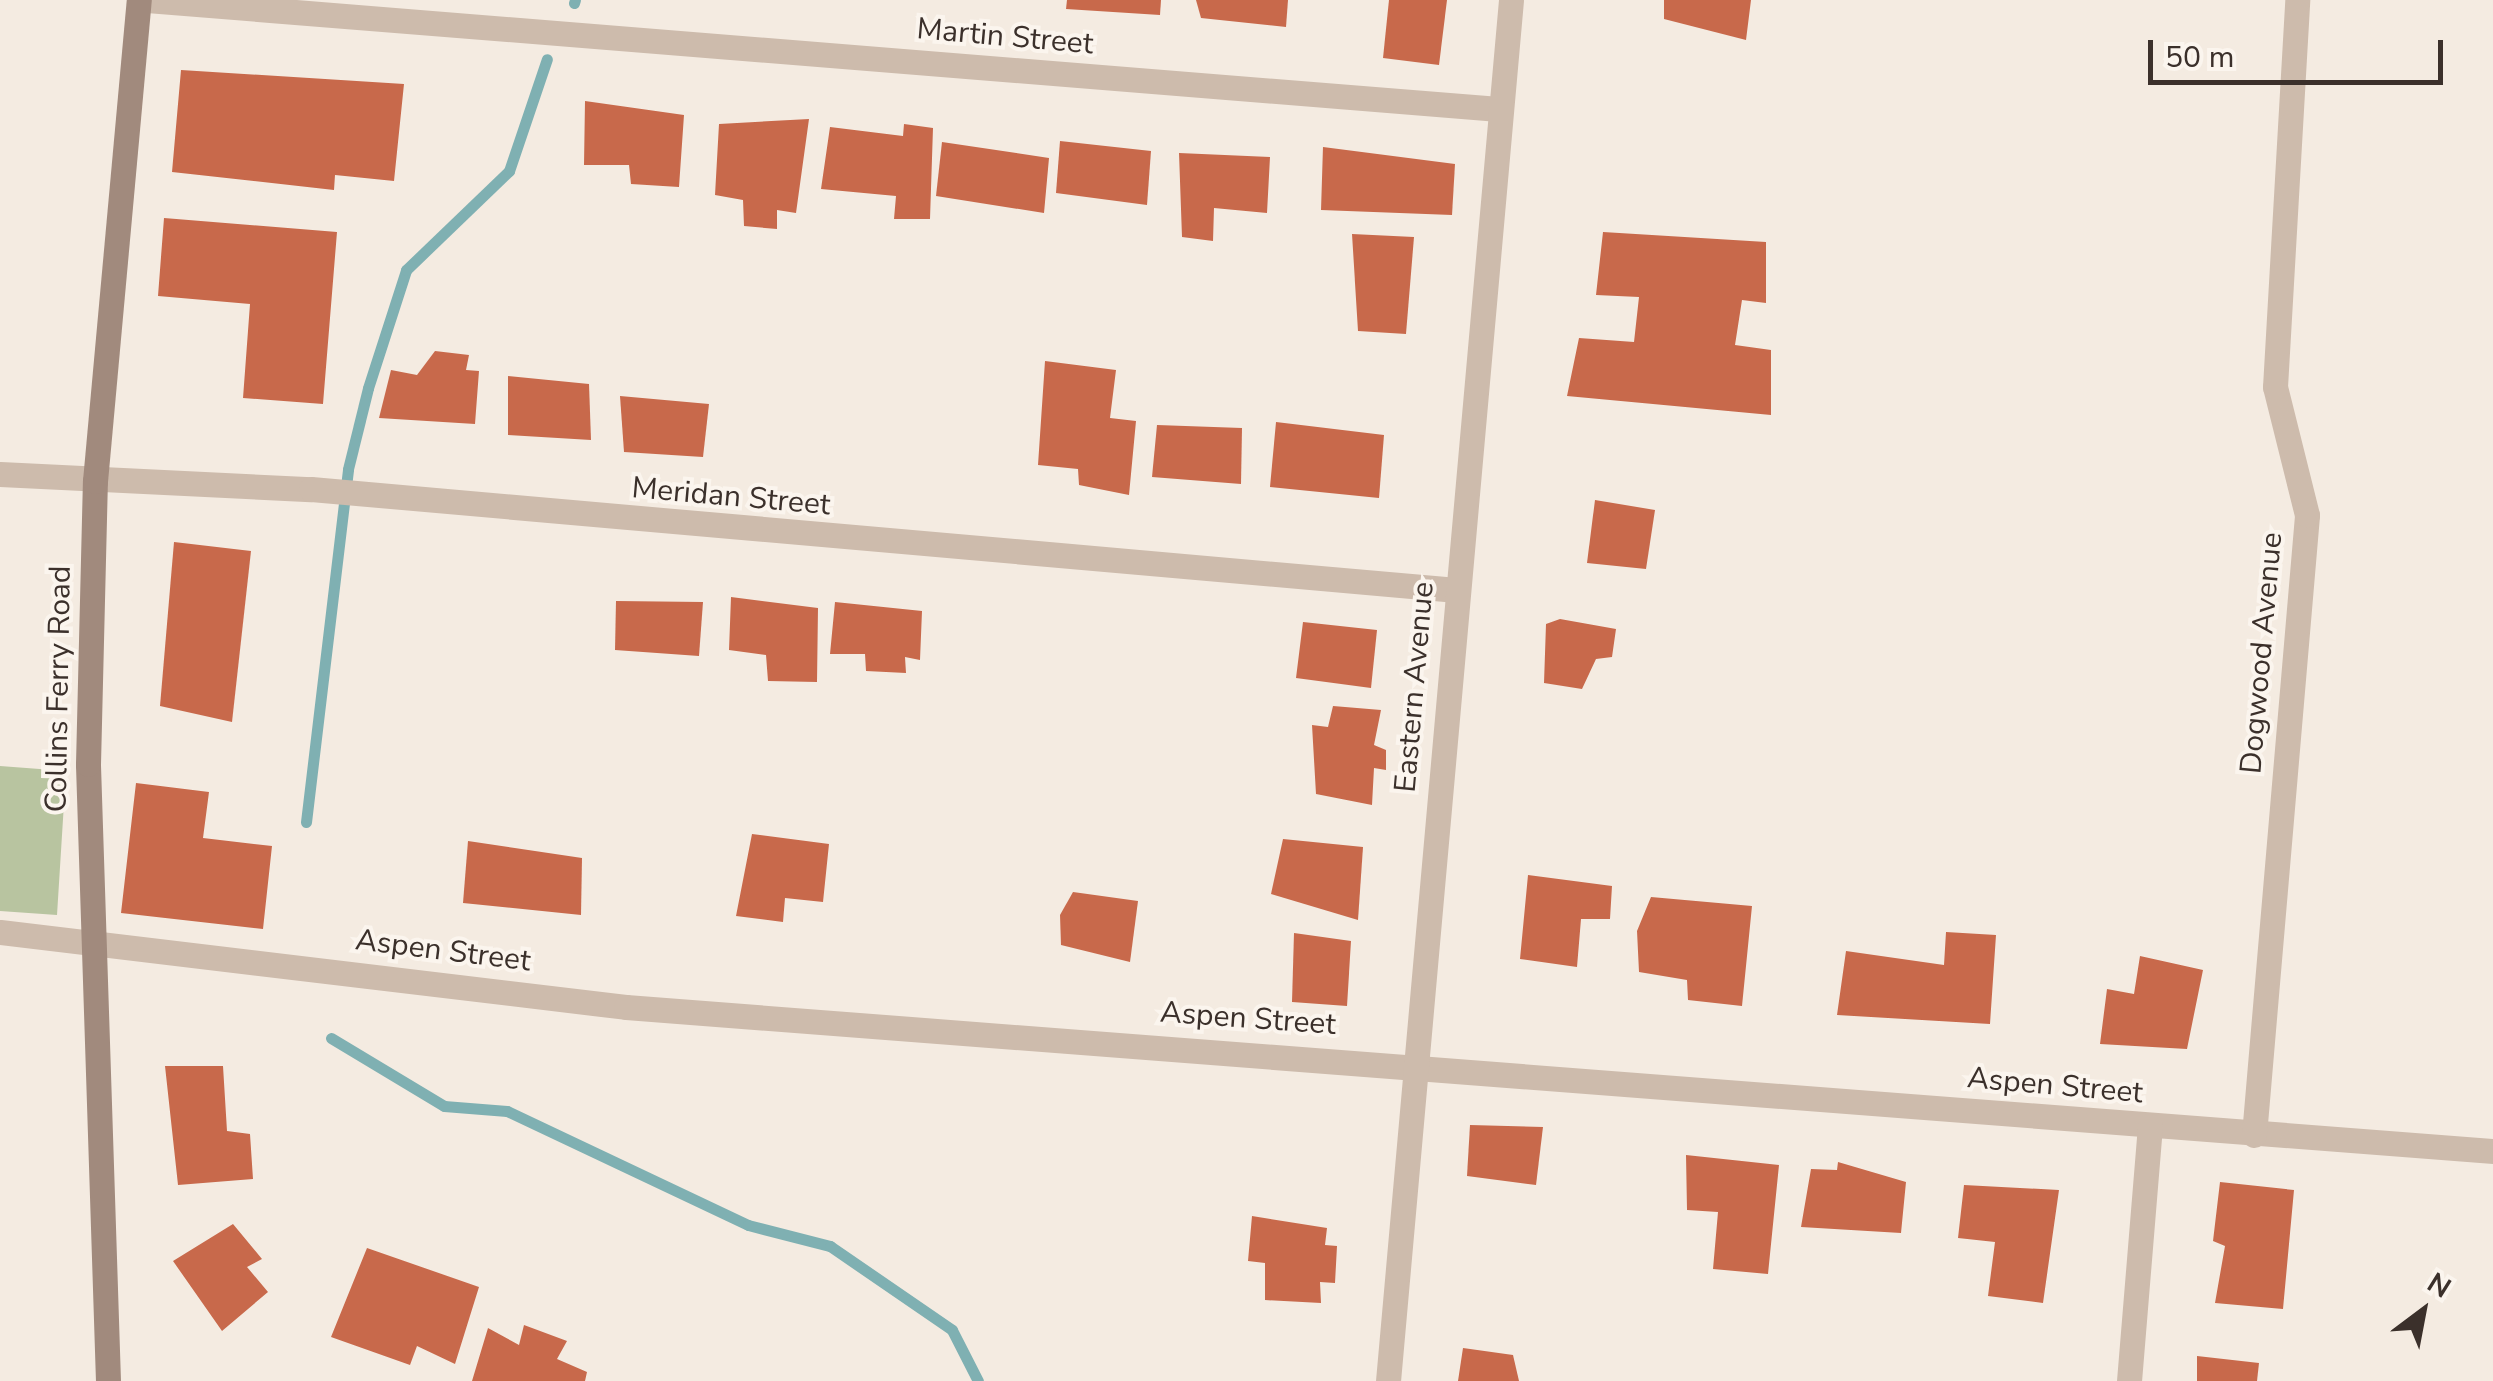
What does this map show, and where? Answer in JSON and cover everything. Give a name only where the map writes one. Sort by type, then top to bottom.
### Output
[{"type":"street","name":"Collins Ferry Road","points":[[108,1381],[92,939],[95,481],[139,0]]},
{"type":"street","name":"Martin Street","points":[[148,0],[1499,109]]},
{"type":"street","name":"Eastern Avenue","points":[[1388,1381],[1413,1064],[1511,0]]},
{"type":"street","name":"Dogwood Avenue","points":[[2254,1135],[2306,516],[2275,387],[2297,0]]},
{"type":"street","name":"Meridan Street","points":[[0,474],[311,489],[1457,590]]},
{"type":"street","name":"Aspen Street","points":[[0,932],[92,939],[626,1007],[1413,1064],[2493,1152]]},
{"type":"street","points":[[2130,1381],[2150,1126]]},
{"type":"green space","points":[[0,766],[66,771],[57,915],[0,911]]},
{"type":"building","points":[[1067,0],[1161,0],[1160,15],[1066,9]]},
{"type":"building","points":[[1196,0],[1288,0],[1286,27],[1201,18]]},
{"type":"building","points":[[1389,0],[1447,0],[1439,65],[1383,58]]},
{"type":"building","points":[[1664,0],[1751,0],[1746,40],[1664,19]]},
{"type":"building","points":[[181,70],[404,84],[394,181],[335,175],[334,190],[172,172]]},
{"type":"building","points":[[585,101],[684,115],[679,187],[631,184],[629,165],[584,165]]},
{"type":"building","points":[[809,119],[796,213],[777,210],[777,229],[744,226],[743,200],[715,195],[719,124]]},
{"type":"building","points":[[904,124],[933,128],[930,219],[894,219],[896,196],[821,189],[830,127],[903,136]]},
{"type":"building","points":[[1060,141],[1151,151],[1147,205],[1056,193]]},
{"type":"building","points":[[942,142],[1049,158],[1044,213],[936,196]]},
{"type":"building","points":[[1323,147],[1455,164],[1452,215],[1321,210]]},
{"type":"building","points":[[1179,153],[1270,157],[1267,213],[1214,208],[1213,241],[1182,237]]},
{"type":"building","points":[[164,218],[337,232],[323,404],[243,398],[250,304],[158,296]]},
{"type":"building","points":[[1603,232],[1766,242],[1766,303],[1742,300],[1735,345],[1771,350],[1771,415],[1567,396],[1579,338],[1634,342],[1639,297],[1596,295]]},
{"type":"building","points":[[1352,234],[1414,237],[1406,334],[1358,331]]},
{"type":"building","points":[[435,351],[469,355],[466,370],[479,371],[475,424],[379,418],[391,370],[417,375]]},
{"type":"building","points":[[1045,361],[1116,370],[1110,418],[1136,421],[1129,495],[1079,485],[1078,469],[1038,465]]},
{"type":"building","points":[[508,376],[589,384],[591,440],[508,435]]},
{"type":"building","points":[[620,396],[709,404],[703,457],[624,452]]},
{"type":"building","points":[[1276,422],[1384,435],[1379,498],[1270,487]]},
{"type":"building","points":[[1157,425],[1242,428],[1241,484],[1152,477]]},
{"type":"building","points":[[1595,500],[1655,510],[1646,569],[1587,563]]},
{"type":"building","points":[[174,542],[251,551],[232,722],[160,706]]},
{"type":"building","points":[[731,597],[818,608],[817,682],[768,681],[766,655],[729,650]]},
{"type":"building","points":[[616,601],[703,602],[699,656],[615,650]]},
{"type":"building","points":[[835,602],[922,611],[920,660],[905,657],[906,673],[866,671],[865,654],[830,654]]},
{"type":"building","points":[[1560,619],[1616,629],[1612,657],[1596,659],[1582,689],[1544,683],[1546,624]]},
{"type":"building","points":[[1303,622],[1377,630],[1371,688],[1296,678]]},
{"type":"building","points":[[1333,706],[1381,710],[1374,745],[1386,750],[1386,770],[1374,768],[1372,805],[1316,794],[1312,725],[1328,727]]},
{"type":"building","points":[[136,783],[209,792],[203,838],[272,846],[263,929],[121,913]]},
{"type":"building","points":[[752,834],[829,844],[823,902],[785,898],[783,922],[736,916]]},
{"type":"building","points":[[1283,839],[1363,847],[1358,920],[1271,894]]},
{"type":"building","points":[[468,841],[582,858],[581,915],[463,903]]},
{"type":"building","points":[[1528,875],[1612,886],[1610,919],[1581,919],[1577,967],[1520,959]]},
{"type":"building","points":[[1073,892],[1138,901],[1130,962],[1061,945],[1060,915]]},
{"type":"building","points":[[1651,897],[1752,906],[1742,1006],[1688,1000],[1687,980],[1639,972],[1637,931]]},
{"type":"building","points":[[1946,932],[1996,935],[1990,1024],[1837,1015],[1846,951],[1944,965]]},
{"type":"building","points":[[1294,933],[1351,941],[1347,1006],[1292,1002]]},
{"type":"building","points":[[2140,956],[2203,970],[2187,1049],[2100,1044],[2107,989],[2134,994]]},
{"type":"building","points":[[165,1066],[223,1066],[227,1131],[250,1134],[253,1179],[178,1185]]},
{"type":"building","points":[[1470,1125],[1543,1127],[1536,1185],[1467,1176]]},
{"type":"building","points":[[1686,1155],[1779,1165],[1768,1274],[1713,1269],[1718,1212],[1687,1210]]},
{"type":"building","points":[[1838,1162],[1906,1182],[1901,1233],[1801,1227],[1811,1169],[1837,1170]]},
{"type":"building","points":[[2220,1182],[2294,1190],[2283,1309],[2215,1303],[2225,1246],[2213,1241]]},
{"type":"building","points":[[1964,1185],[2059,1190],[2043,1303],[1988,1296],[1995,1242],[1958,1238]]},
{"type":"building","points":[[1252,1216],[1327,1228],[1325,1245],[1337,1246],[1335,1283],[1320,1282],[1321,1303],[1265,1300],[1265,1263],[1248,1261]]},
{"type":"building","points":[[233,1224],[262,1259],[247,1267],[268,1292],[222,1331],[173,1261]]},
{"type":"building","points":[[367,1248],[479,1287],[455,1364],[417,1346],[410,1365],[331,1337]]},
{"type":"building","points":[[524,1325],[567,1341],[557,1359],[587,1372],[585,1381],[472,1381],[488,1328],[519,1345]]},
{"type":"building","points":[[1463,1348],[1513,1355],[1519,1381],[1458,1381]]},
{"type":"building","points":[[2197,1356],[2259,1363],[2257,1381],[2197,1381]]},
{"type":"waterway","points":[[306,822],[348,469],[368,388],[406,270],[509,171],[547,59]]},
{"type":"waterway","points":[[331,1038],[444,1106],[507,1111],[748,1225],[830,1246],[952,1330],[978,1381]]}]
